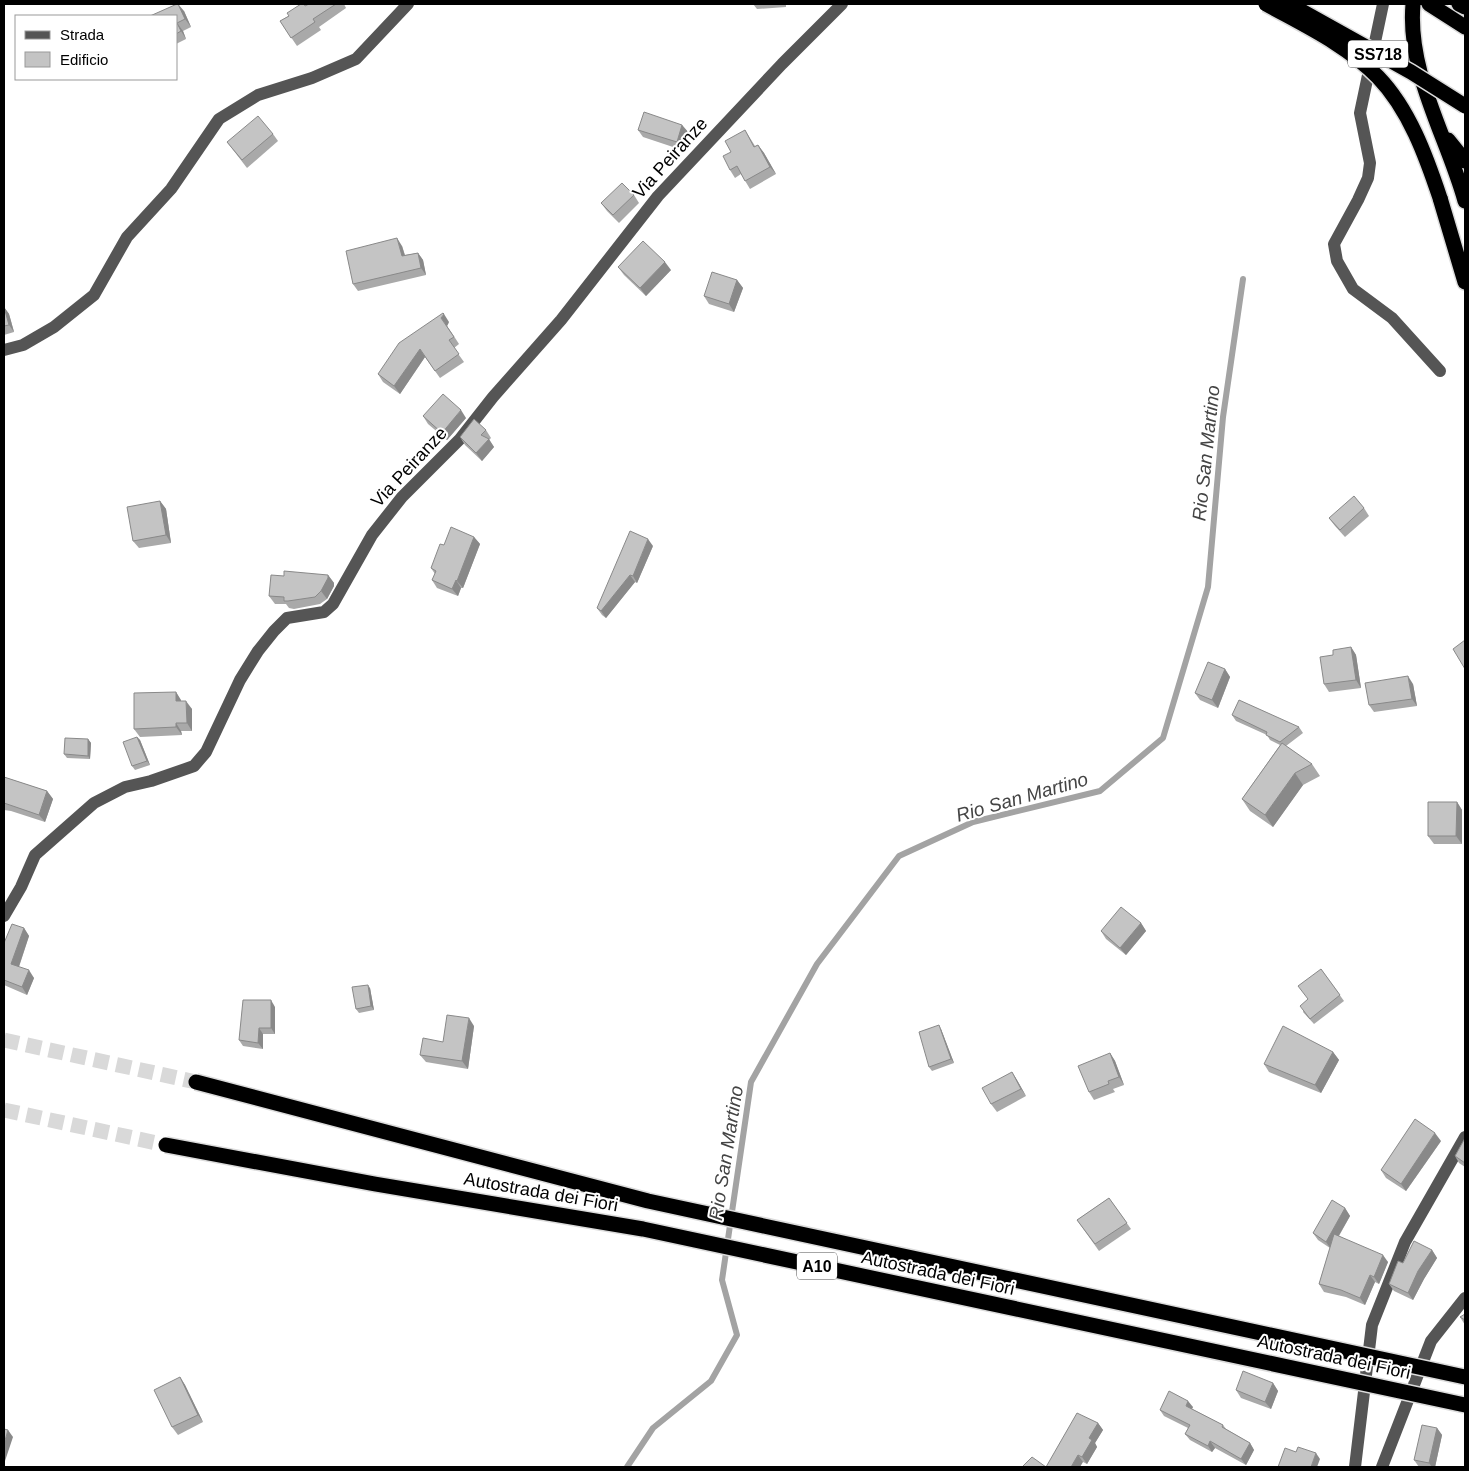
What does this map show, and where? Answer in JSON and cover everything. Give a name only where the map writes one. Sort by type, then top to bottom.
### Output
[{"type":"highway","points":[[1266,4],[1341,47],[1379,78],[1408,120],[1430,166],[1465,282]]},
{"type":"highway","name":"SS718","points":[[1289,4],[1411,72],[1465,106]]},
{"type":"highway","points":[[1413,4],[1412,16],[1417,60],[1465,201]]},
{"type":"highway","points":[[1429,4],[1465,27]]},
{"type":"highway","points":[[1459,4],[1465,6]]},
{"type":"highway","points":[[1439,129],[1465,161]]},
{"type":"highway","name":"Autostrada dei Fiori","points":[[196,1082],[648,1201],[1465,1377]]},
{"type":"highway","name":"Autostrada dei Fiori","points":[[166,1145],[375,1184],[643,1228],[1465,1405]]},
{"type":"street","points":[[4,350],[23,345],[54,327],[94,294],[127,237],[171,189],[219,118],[258,95],[312,78],[356,59],[408,4]]},
{"type":"street","name":"Via Peiranze","points":[[4,916],[21,886],[34,855],[94,802],[125,787],[152,781],[194,766],[206,752],[240,680],[258,651],[274,631],[287,618],[324,612],[332,604],[372,535],[402,497],[460,439],[493,397],[561,320],[658,196],[782,64],[842,4]]},
{"type":"street","points":[[1383,4],[1360,112],[1370,163],[1368,178],[1334,244],[1337,261],[1353,288],[1392,318],[1440,371]]},
{"type":"street","points":[[1355,1467],[1372,1325],[1405,1242],[1465,1137]]},
{"type":"street","points":[[1382,1467],[1431,1341],[1465,1298]]},
{"type":"building","points":[[178,4],[185,19],[178,22],[178,15],[152,15]]},
{"type":"building","points":[[301,4],[305,6],[309,4],[336,4],[313,19],[315,22],[291,38],[280,21],[289,16],[287,13]]},
{"type":"building","points":[[644,112],[682,125],[677,142],[638,130]]},
{"type":"building","points":[[258,116],[273,134],[242,160],[227,142]]},
{"type":"building","points":[[745,130],[754,147],[758,145],[770,167],[745,181],[737,166],[730,170],[723,156],[731,152],[725,141]]},
{"type":"building","points":[[622,183],[634,195],[613,215],[601,203]]},
{"type":"building","points":[[397,238],[402,256],[418,253],[421,268],[353,284],[346,251]]},
{"type":"building","points":[[643,241],[665,262],[640,288],[618,267]]},
{"type":"building","points":[[712,272],[737,280],[729,304],[704,296]]},
{"type":"building","points":[[4,307],[9,325],[4,326]]},
{"type":"building","points":[[443,313],[441,318],[454,337],[449,340],[459,354],[435,371],[420,349],[394,386],[378,374],[399,343]]},
{"type":"building","points":[[443,394],[461,410],[442,433],[423,416]]},
{"type":"building","points":[[474,419],[486,430],[481,435],[489,439],[476,453],[460,437]]},
{"type":"building","points":[[1354,496],[1364,508],[1340,530],[1329,518]]},
{"type":"building","points":[[160,501],[166,535],[133,541],[127,507]]},
{"type":"building","points":[[451,527],[474,537],[452,589],[432,580],[436,571],[431,568],[440,544],[444,545]]},
{"type":"building","points":[[630,531],[648,539],[633,576],[630,575],[601,611],[597,608]]},
{"type":"building","points":[[284,571],[328,575],[328,578],[321,591],[315,597],[284,601],[284,597],[269,596],[271,575],[284,576]]},
{"type":"building","points":[[1465,640],[1465,669],[1453,649]]},
{"type":"building","points":[[1351,647],[1356,680],[1324,684],[1320,657],[1333,655],[1333,650]]},
{"type":"building","points":[[1208,662],[1225,669],[1212,700],[1195,693]]},
{"type":"building","points":[[1408,676],[1412,699],[1369,705],[1365,683]]},
{"type":"building","points":[[176,692],[176,701],[186,701],[187,723],[176,723],[176,727],[134,729],[134,693]]},
{"type":"building","points":[[1239,700],[1299,727],[1280,742],[1266,735],[1267,732],[1232,715]]},
{"type":"building","points":[[137,737],[147,761],[132,766],[123,742]]},
{"type":"building","points":[[65,738],[88,739],[88,756],[64,754]]},
{"type":"building","points":[[1282,743],[1312,764],[1295,773],[1265,815],[1242,799]]},
{"type":"building","points":[[4,777],[47,791],[39,815],[4,803]]},
{"type":"building","points":[[1428,802],[1457,802],[1456,836],[1428,836]]},
{"type":"building","points":[[1121,907],[1141,923],[1120,948],[1101,931]]},
{"type":"building","points":[[12,924],[24,928],[11,964],[29,970],[22,987],[4,980],[4,943]]},
{"type":"building","points":[[1321,969],[1340,995],[1310,1019],[1300,1006],[1308,999],[1298,986]]},
{"type":"building","points":[[368,985],[371,1006],[356,1009],[352,987]]},
{"type":"building","points":[[243,1000],[271,1000],[271,1028],[259,1028],[258,1043],[239,1040]]},
{"type":"building","points":[[447,1015],[469,1018],[462,1061],[420,1055],[423,1038],[443,1042]]},
{"type":"building","points":[[939,1025],[951,1059],[929,1067],[919,1032]]},
{"type":"building","points":[[1283,1026],[1333,1052],[1315,1085],[1264,1064]]},
{"type":"building","points":[[1110,1053],[1119,1077],[1108,1081],[1109,1084],[1089,1092],[1078,1066]]},
{"type":"building","points":[[1012,1072],[1021,1089],[991,1104],[982,1088]]},
{"type":"building","points":[[1415,1119],[1435,1133],[1401,1184],[1381,1170]]},
{"type":"building","points":[[1465,1138],[1465,1163],[1455,1156]]},
{"type":"building","points":[[1109,1198],[1127,1223],[1095,1244],[1077,1220]]},
{"type":"building","points":[[1332,1200],[1345,1208],[1326,1242],[1313,1233]]},
{"type":"building","points":[[1334,1234],[1383,1255],[1374,1277],[1370,1275],[1360,1298],[1319,1284]]},
{"type":"building","points":[[1414,1241],[1432,1250],[1418,1271],[1408,1293],[1389,1284],[1398,1261],[1403,1263]]},
{"type":"building","points":[[1243,1371],[1273,1383],[1265,1402],[1236,1390]]},
{"type":"building","points":[[180,1377],[198,1415],[172,1427],[154,1390]]},
{"type":"building","points":[[1169,1391],[1188,1401],[1186,1406],[1223,1425],[1222,1427],[1250,1443],[1241,1459],[1210,1441],[1208,1446],[1185,1434],[1190,1425],[1160,1410]]},
{"type":"building","points":[[1077,1413],[1098,1423],[1089,1438],[1092,1440],[1082,1457],[1078,1455],[1071,1467],[1046,1467]]},
{"type":"building","points":[[1422,1425],[1437,1428],[1429,1463],[1414,1460]]},
{"type":"building","points":[[4,1429],[8,1430],[4,1444]]},
{"type":"building","points":[[1298,1447],[1316,1453],[1311,1467],[1278,1467],[1285,1448],[1296,1452]]},
{"type":"building","points":[[1032,1457],[1046,1467],[1022,1467]]},
{"type":"waterway","name":"Rio San Martino","points":[[627,1467],[653,1428],[711,1381],[737,1335],[722,1280],[751,1082],[817,964],[899,856],[973,822],[1100,791],[1163,738],[1208,587],[1223,417],[1243,279]]},
{"type":"tunnel","points":[[4,1040],[196,1082]]},
{"type":"tunnel","points":[[4,1110],[166,1145]]}]
